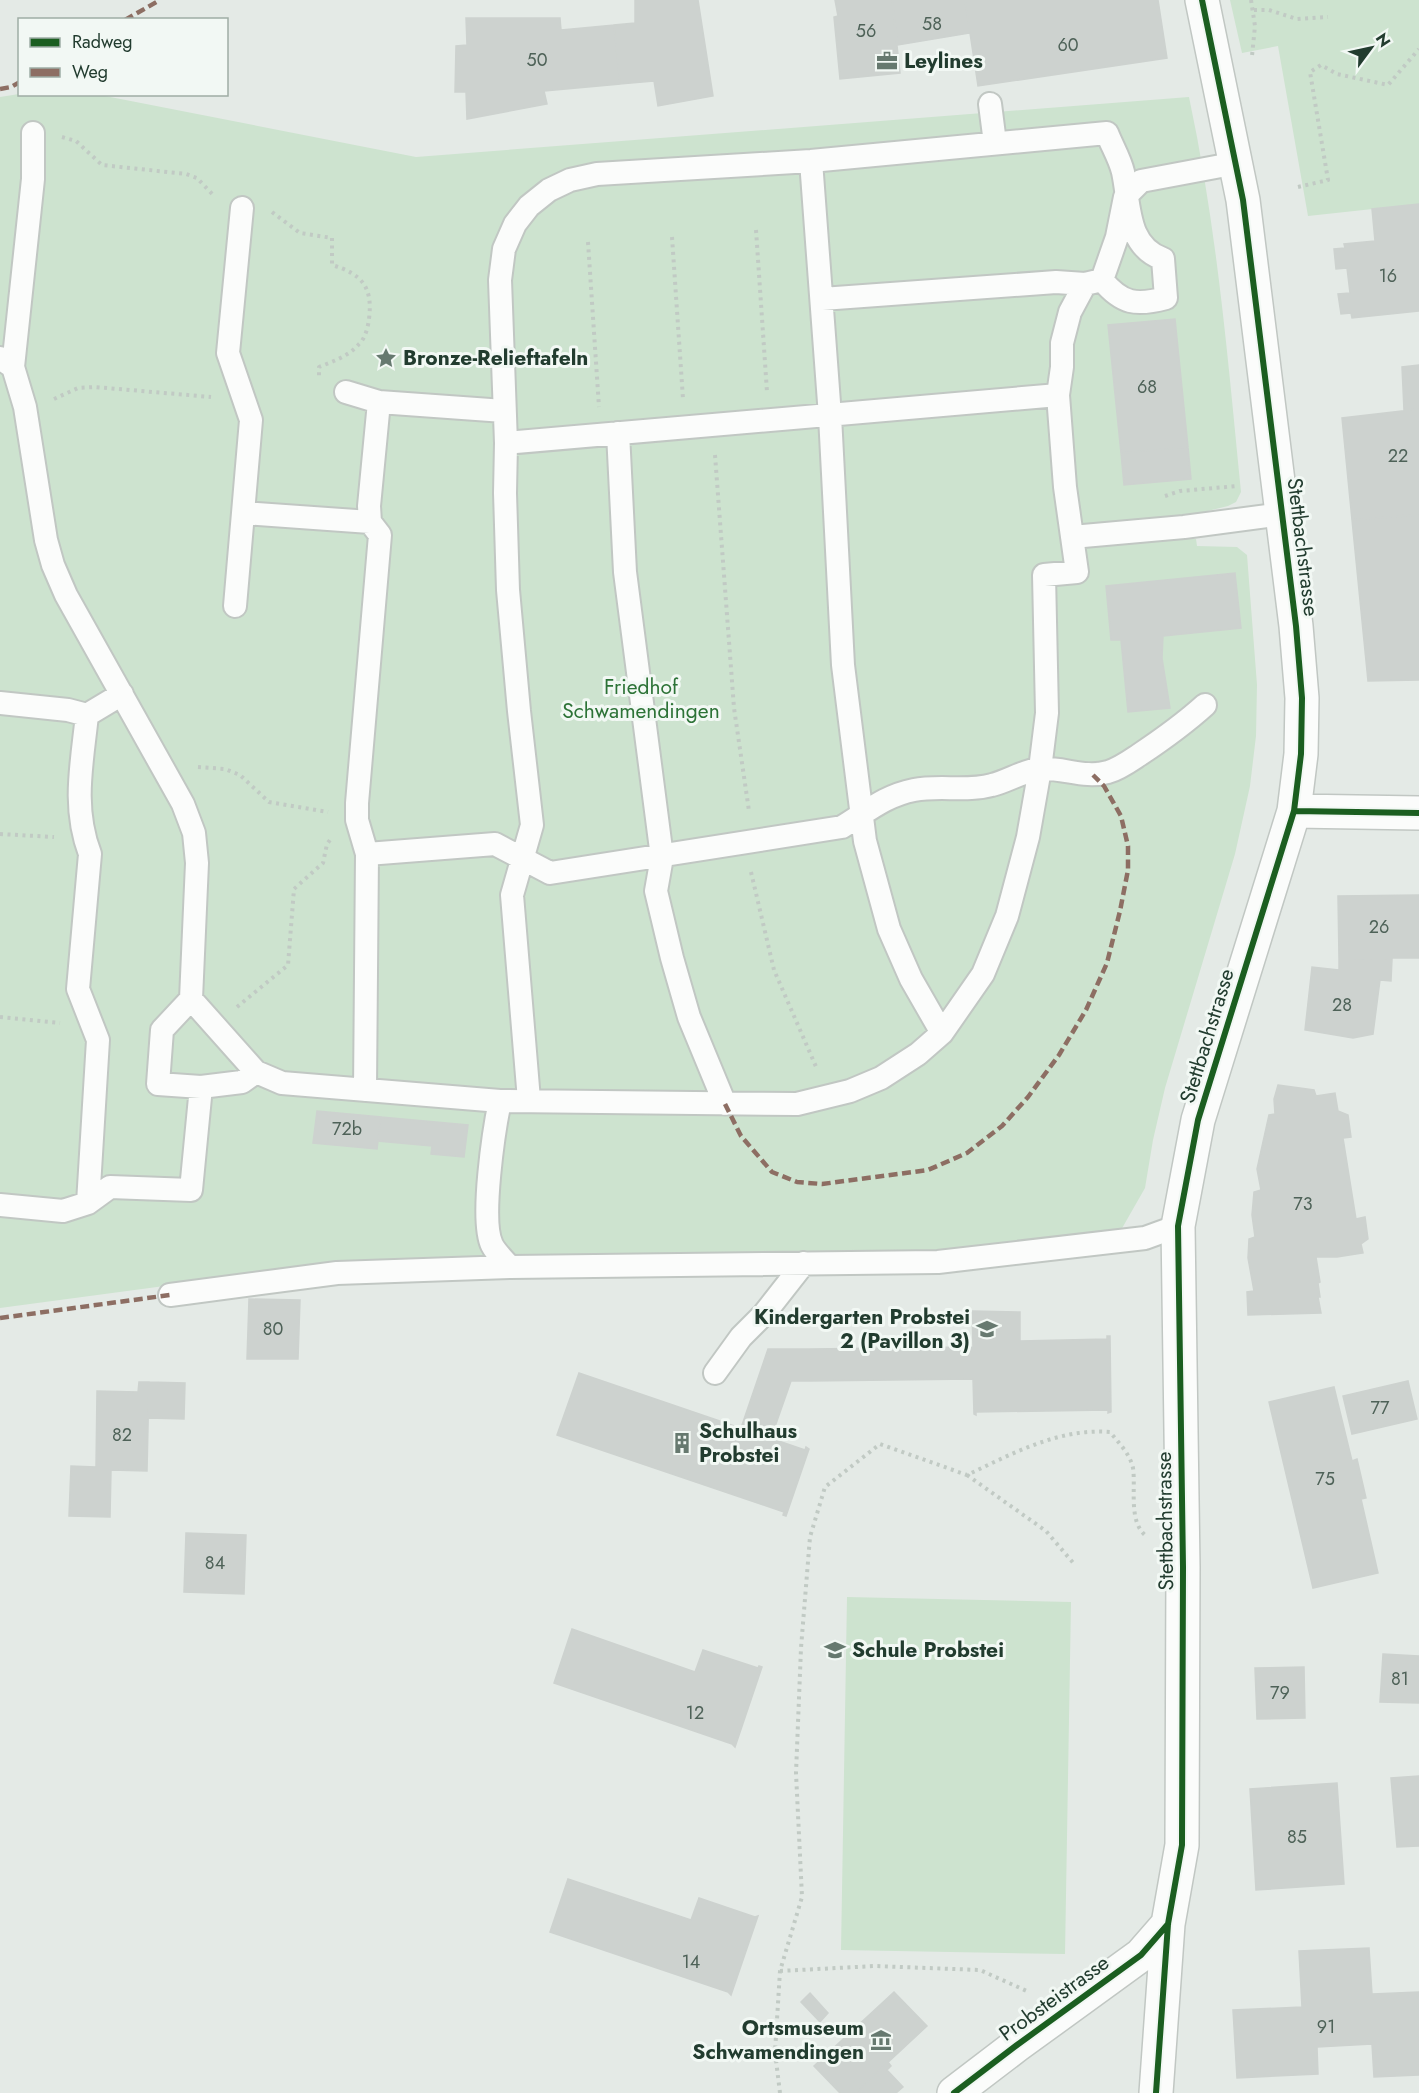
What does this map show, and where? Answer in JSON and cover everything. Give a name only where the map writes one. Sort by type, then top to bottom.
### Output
[{"type":"street","name":"Stettbachstrasse","points":[[1156,2093],[1168,1924],[1182,1845],[1183,1567],[1178,1226],[1198,1120],[1293,811],[1301,754],[1302,698],[1296,626],[1243,200],[1203,0]]},
{"type":"street","points":[[1293,811],[1419,813]]},
{"type":"street","name":"Probsteistrasse","points":[[954,2093],[1017,2044],[1142,1955],[1168,1924]]},
{"type":"lane","points":[[990,104],[995,143]]},
{"type":"lane","points":[[529,1100],[513,895],[532,825],[508,591],[506,443],[500,280],[504,249],[515,224],[549,190],[570,180],[597,174],[811,161],[1107,134],[1122,171],[1125,197],[1133,228],[1141,246],[1153,256],[1163,259],[1166,298],[1149,303],[1134,303],[1094,282],[1056,282],[822,299]]},
{"type":"lane","points":[[45,135],[33,179],[6,362],[26,413],[46,540],[53,565],[66,595],[183,804],[194,833],[197,863],[191,999],[162,1030],[158,1084],[201,1087],[242,1082],[256,1072]]},
{"type":"lane","points":[[811,161],[830,416],[843,665],[861,816],[865,841],[889,929],[911,979],[942,1033]]},
{"type":"lane","points":[[191,999],[256,1072],[282,1083],[500,1101],[797,1104],[830,1097],[881,1078],[918,1054],[942,1033],[983,974],[1007,916],[1028,837],[1047,713],[1044,575],[1077,572],[1065,487],[1058,395],[1062,367],[1062,343],[1070,312],[1094,282],[1117,237],[1125,197],[1141,181],[1237,163]]},
{"type":"lane","points":[[235,606],[251,420],[228,353],[242,208]]},
{"type":"lane","points":[[346,392],[379,402],[504,411]]},
{"type":"lane","points":[[506,443],[1058,395]]},
{"type":"lane","points":[[364,1090],[368,854],[351,820],[357,803],[380,536],[370,522],[369,506],[379,402]]},
{"type":"lane","points":[[610,434],[625,572],[662,856],[656,891],[689,1017],[725,1104]]},
{"type":"lane","points":[[243,513],[370,522]]},
{"type":"lane","points":[[1072,537],[1184,527],[1282,514]]},
{"type":"lane","points":[[0,703],[69,710],[87,715],[122,694]]},
{"type":"lane","points":[[368,854],[495,844],[550,873],[754,843],[842,827],[877,803],[916,790],[974,788],[992,785],[1040,769],[1093,775],[1108,772],[1123,765],[1176,730],[1205,705]]},
{"type":"lane","points":[[87,715],[78,798],[84,838],[90,854],[78,989],[98,1040],[88,1203]]},
{"type":"lane","points":[[0,1205],[63,1210],[88,1203],[110,1186],[191,1190],[201,1087]]},
{"type":"lane","points":[[500,1101],[495,1128],[486,1221],[492,1245],[510,1267]]},
{"type":"lane","points":[[170,1295],[337,1273],[510,1267],[938,1262],[1145,1238],[1178,1226]]},
{"type":"lane","points":[[715,1373],[741,1337],[764,1314],[804,1263]]},
{"type":"path","points":[[1251,0],[1254,10],[1252,58]]},
{"type":"path","points":[[1254,10],[1269,10],[1297,20],[1328,17]]},
{"type":"path","points":[[1298,187],[1328,180],[1310,72],[1321,65],[1337,74],[1388,86],[1419,49]]},
{"type":"path","points":[[45,135],[76,141],[102,165],[124,168]]},
{"type":"path","points":[[756,230],[769,420]]},
{"type":"path","points":[[300,234],[332,238],[332,265],[349,270],[365,284],[371,301],[369,323],[362,343],[348,355],[320,367],[318,388],[346,392]]},
{"type":"path","points":[[672,237],[685,427]]},
{"type":"path","points":[[588,243],[610,434]]},
{"type":"path","points":[[55,398],[78,388],[95,387],[242,398]]},
{"type":"path","points":[[712,424],[734,708],[754,843],[749,866],[774,969],[830,1097]]},
{"type":"path","points":[[201,767],[225,769],[240,775],[269,802],[324,810],[351,820],[327,844],[323,864],[294,889],[288,965],[215,1025]]},
{"type":"path","points":[[0,834],[84,838]]},
{"type":"path","points":[[0,1017],[53,1023],[90,1020]]},
{"type":"path","points":[[967,1475],[1044,1440],[1089,1431],[1110,1432],[1124,1448],[1132,1466],[1137,1526],[1144,1536],[1154,1537]]},
{"type":"path","points":[[780,2093],[776,2052],[780,1971],[802,1896],[796,1773],[801,1648],[810,1537],[825,1487],[880,1444],[967,1475],[1046,1531],[1075,1565]]},
{"type":"path","points":[[780,1971],[875,1966],[980,1970],[1037,1995]]},
{"type":"green space","points":[[1230,0],[1419,0],[1419,204],[1308,216],[1278,46],[1242,53]]},
{"type":"green space","name":"Friedhof Schwamendingen","points":[[18,94],[18,96],[105,96],[416,157],[1189,97],[1214,245],[1241,492],[1236,502],[1228,506],[1183,517],[1185,539],[1196,539],[1197,546],[1237,547],[1247,555],[1257,685],[1256,736],[1250,786],[1235,854],[1165,1088],[1145,1188],[1121,1230],[936,1251],[336,1263],[0,1308],[0,97]]},
{"type":"green space","points":[[847,1597],[1071,1602],[1065,1954],[841,1950]]},
{"type":"building","points":[[635,0],[698,0],[713,96],[658,106],[654,81],[620,84],[614,25],[635,23]]},
{"type":"building","points":[[835,0],[892,0],[900,73],[840,79],[834,17],[838,16]]},
{"type":"building","points":[[892,0],[965,0],[970,33],[898,45]]},
{"type":"building","points":[[965,0],[1158,0],[1167,58],[978,86]]},
{"type":"building","points":[[466,18],[560,18],[561,30],[614,25],[620,84],[544,91],[547,104],[467,119],[466,92],[455,92],[456,46],[467,45]]},
{"type":"building","points":[[1419,204],[1419,311],[1352,318],[1351,313],[1341,314],[1338,294],[1350,293],[1347,268],[1336,269],[1334,249],[1345,248],[1344,244],[1375,241],[1372,209]]},
{"type":"building","points":[[1175,319],[1188,447],[1121,453],[1108,325]]},
{"type":"building","points":[[1419,365],[1419,409],[1404,410],[1402,367]]},
{"type":"building","points":[[1419,409],[1419,515],[1352,520],[1342,418]]},
{"type":"building","points":[[1188,447],[1191,479],[1124,485],[1121,453]]},
{"type":"building","points":[[1419,515],[1419,680],[1368,681],[1352,520]]},
{"type":"building","points":[[1235,573],[1241,628],[1163,636],[1162,658],[1170,708],[1128,712],[1121,640],[1111,640],[1106,586]]},
{"type":"building","points":[[1419,895],[1419,958],[1339,958],[1338,896]]},
{"type":"building","points":[[1339,958],[1392,959],[1391,981],[1380,980],[1373,1034],[1353,1038],[1305,1030],[1312,967],[1339,970]]},
{"type":"building","points":[[1278,1085],[1314,1090],[1316,1096],[1335,1093],[1338,1111],[1348,1115],[1351,1137],[1343,1138],[1356,1219],[1365,1217],[1368,1239],[1361,1244],[1363,1253],[1316,1257],[1321,1313],[1248,1315],[1247,1292],[1254,1291],[1248,1258],[1249,1239],[1255,1237],[1252,1215],[1254,1192],[1261,1190],[1257,1169],[1269,1115],[1275,1114],[1274,1099]]},
{"type":"building","points":[[317,1111],[381,1117],[377,1149],[313,1143]]},
{"type":"building","points":[[381,1117],[468,1125],[464,1157],[431,1154],[432,1146],[378,1141]]},
{"type":"building","points":[[249,1299],[300,1300],[298,1359],[247,1359]]},
{"type":"building","points":[[972,1311],[1020,1312],[1020,1341],[1107,1339],[1107,1336],[1110,1336],[1111,1412],[1108,1413],[1108,1410],[976,1412],[976,1415],[974,1414],[973,1379],[810,1381],[810,1349],[973,1347]]},
{"type":"building","points":[[768,1349],[810,1349],[810,1381],[791,1381],[771,1438],[741,1428]]},
{"type":"building","name":"Schulhaus Probstei","points":[[579,1373],[805,1450],[806,1447],[809,1449],[786,1516],[783,1515],[784,1512],[557,1435]]},
{"type":"building","points":[[1408,1381],[1417,1419],[1352,1434],[1343,1396]]},
{"type":"building","points":[[139,1382],[149,1382],[147,1471],[111,1470],[110,1517],[69,1516],[71,1466],[96,1467],[97,1391],[138,1392]]},
{"type":"building","points":[[149,1382],[185,1383],[184,1419],[149,1418]]},
{"type":"building","points":[[1334,1387],[1352,1461],[1357,1459],[1366,1498],[1361,1499],[1378,1573],[1313,1588],[1269,1402]]},
{"type":"building","points":[[186,1533],[246,1535],[244,1594],[184,1592]]},
{"type":"building","points":[[572,1629],[695,1672],[703,1650],[758,1668],[762,1667],[735,1747],[732,1744],[554,1683]]},
{"type":"building","points":[[1383,1654],[1419,1656],[1419,1703],[1380,1702]]},
{"type":"building","points":[[1304,1667],[1305,1718],[1257,1719],[1255,1668]]},
{"type":"building","points":[[1419,1776],[1419,1846],[1397,1847],[1391,1778]]},
{"type":"building","points":[[1337,1783],[1344,1884],[1256,1890],[1250,1789]]},
{"type":"building","points":[[568,1879],[691,1920],[699,1898],[755,1917],[758,1916],[731,1995],[728,1992],[550,1932]]},
{"type":"building","points":[[1369,1948],[1372,1994],[1419,1992],[1419,2075],[1374,2077],[1372,2044],[1317,2047],[1318,2074],[1237,2078],[1233,2010],[1302,2007],[1299,1951]]},
{"type":"building","points":[[894,1992],[927,2026],[855,2093],[840,2093],[814,2066]]},
{"type":"building","points":[[810,1993],[828,2013],[820,2022],[801,2002]]},
{"type":"building","points":[[888,2062],[891,2066],[887,2070],[903,2087],[896,2093],[855,2093]]},
{"type":"marked path","points":[[128,18],[160,0]]},
{"type":"marked path","points":[[0,89],[18,83]]},
{"type":"marked path","points":[[725,1104],[741,1136],[772,1172],[797,1182],[822,1184],[928,1170],[967,1153],[1002,1126],[1028,1097],[1059,1055],[1086,1010],[1107,963],[1128,870],[1128,846],[1121,816],[1104,786],[1093,775]]},
{"type":"marked path","points":[[0,1318],[170,1295]]},
{"type":"cycle path","points":[[1156,2093],[1168,1924],[1182,1845],[1183,1567],[1178,1226],[1198,1120],[1294,811],[1301,754],[1302,698],[1296,626],[1243,200],[1202,0]]},
{"type":"cycle path","points":[[1294,811],[1419,813]]},
{"type":"cycle path","points":[[954,2093],[1141,1955],[1168,1924]]},
{"type":"place","name":"Leylines","points":[[887,61]]},
{"type":"place","name":"Bronze-Relieftafeln","points":[[386,358]]},
{"type":"place","name":"Kindergarten Probstei 2 (Pavillon 3)","points":[[987,1329]]},
{"type":"place","name":"Schulhaus Probstei","points":[[682,1443]]},
{"type":"place","name":"Schule Probstei","points":[[835,1650]]},
{"type":"place","name":"Ortsmuseum Schwamendingen","points":[[881,2040]]}]
